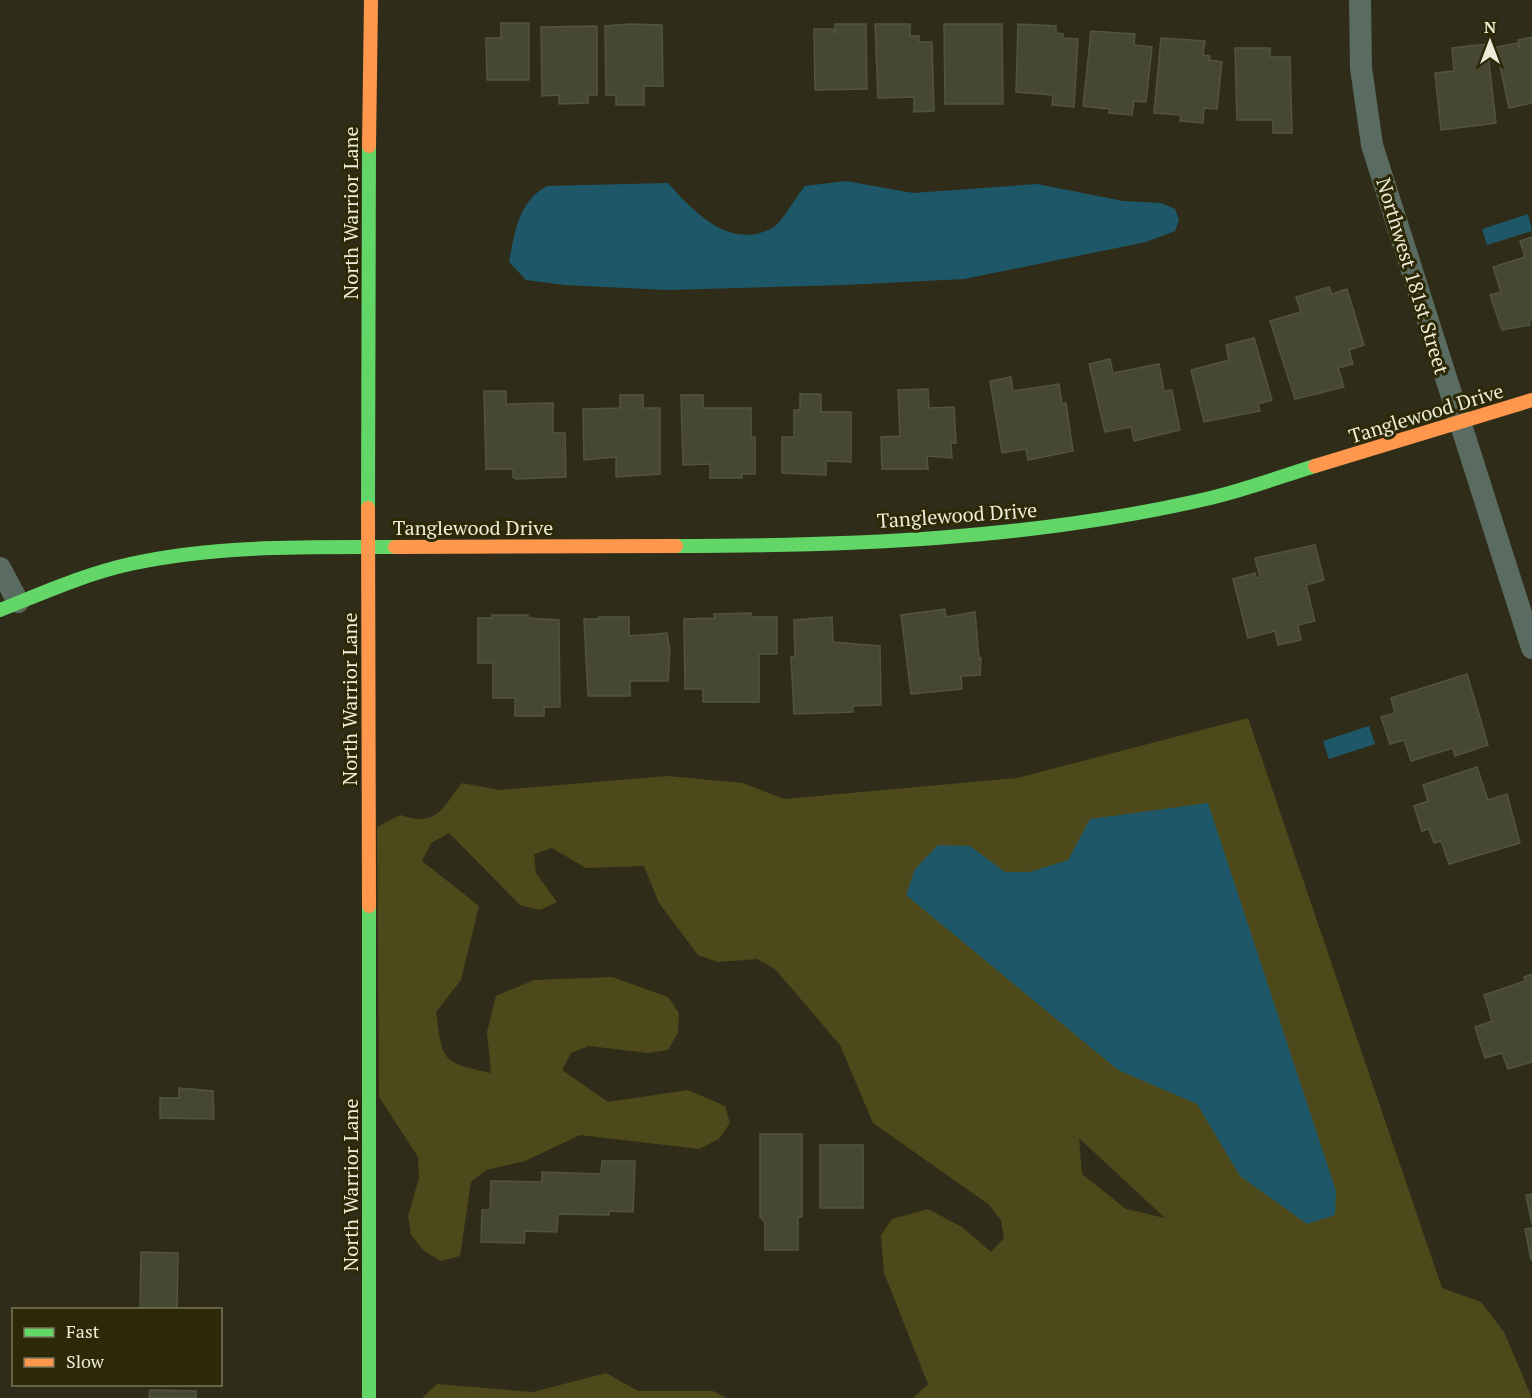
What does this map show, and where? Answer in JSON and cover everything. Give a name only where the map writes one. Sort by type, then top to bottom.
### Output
[{"type":"street","name":"North Warrior Lane","points":[[369,1398],[371,0]]},
{"type":"street","name":"Northwest 181st Street","points":[[1360,0],[1361,68],[1372,145],[1532,648]]},
{"type":"street","name":"Tanglewood Drive","points":[[9,606],[84,577],[177,556],[239,551],[369,547],[763,546],[936,538],[1070,525],[1206,499],[1532,400]]},
{"type":"street","points":[[0,568],[9,606]]},
{"type":"shaded area","points":[[1248,718],[1442,1288],[1481,1302],[1504,1332],[1532,1398],[913,1398],[928,1384],[884,1273],[881,1235],[892,1219],[928,1209],[962,1227],[991,1252],[1004,1238],[1001,1220],[988,1204],[873,1123],[840,1045],[775,969],[757,959],[718,962],[698,955],[659,903],[644,866],[586,868],[552,848],[534,854],[536,873],[557,902],[540,910],[520,905],[449,833],[431,843],[422,861],[479,906],[461,980],[436,1012],[443,1050],[447,1057],[462,1066],[491,1073],[487,1032],[496,996],[534,980],[612,977],[668,997],[679,1013],[678,1033],[668,1050],[648,1053],[589,1046],[571,1053],[562,1070],[608,1102],[688,1090],[725,1106],[730,1123],[719,1139],[699,1149],[580,1135],[525,1161],[486,1170],[471,1182],[460,1256],[441,1261],[424,1251],[411,1235],[408,1216],[419,1178],[418,1157],[379,1097],[377,827],[400,815],[422,819],[437,814],[462,783],[499,790],[667,776],[743,783],[784,799],[1017,778]],"holes":[[[1079,1138],[1165,1218],[1126,1209],[1082,1174]]]},
{"type":"shaded area","points":[[606,1373],[638,1391],[713,1391],[727,1398],[422,1398],[437,1384],[533,1392]]},
{"type":"water","points":[[846,181],[913,193],[1037,184],[1123,201],[1161,203],[1175,209],[1179,220],[1175,231],[1146,242],[964,279],[667,290],[565,285],[526,280],[509,262],[516,229],[524,209],[537,193],[547,186],[668,183],[689,206],[702,216],[728,232],[743,235],[758,233],[774,227],[805,186]]},
{"type":"water","points":[[1528,214],[1532,231],[1487,245],[1482,229]]},
{"type":"water","points":[[1369,726],[1375,744],[1329,759],[1323,741]]},
{"type":"water","points":[[1208,803],[1336,1191],[1335,1215],[1307,1224],[1240,1176],[1197,1104],[1118,1070],[906,895],[915,869],[938,845],[970,846],[1005,872],[1030,872],[1068,860],[1090,819]]},
{"type":"building","points":[[501,23],[529,23],[529,80],[487,80],[486,38],[501,38]]},
{"type":"building","points":[[835,24],[866,24],[867,89],[815,90],[814,29],[833,29],[835,34]]},
{"type":"building","points":[[875,24],[910,24],[910,36],[919,36],[919,42],[932,42],[934,111],[914,112],[914,97],[878,98]]},
{"type":"building","points":[[944,24],[1002,24],[1003,104],[945,104]]},
{"type":"building","points":[[1018,24],[1056,26],[1056,33],[1063,34],[1063,38],[1078,39],[1074,107],[1052,105],[1053,95],[1016,92]]},
{"type":"building","points":[[662,25],[663,86],[644,86],[644,105],[616,105],[616,95],[606,95],[605,26]]},
{"type":"building","points":[[597,26],[597,95],[588,95],[588,103],[559,104],[559,95],[542,96],[541,27]]},
{"type":"building","points":[[1091,31],[1135,34],[1134,45],[1152,47],[1146,102],[1134,101],[1132,115],[1109,113],[1110,109],[1083,106]]},
{"type":"building","points":[[1532,37],[1532,103],[1509,108],[1496,47],[1517,43],[1520,48],[1518,40]]},
{"type":"building","points":[[1161,38],[1205,41],[1203,55],[1210,56],[1209,60],[1222,62],[1217,109],[1204,108],[1203,123],[1180,121],[1181,115],[1154,113]]},
{"type":"building","points":[[1487,44],[1496,123],[1441,130],[1435,73],[1454,71],[1452,48]]},
{"type":"building","points":[[1235,48],[1270,48],[1270,57],[1290,57],[1292,133],[1273,133],[1273,120],[1237,120]]},
{"type":"building","points":[[1532,237],[1532,320],[1529,321],[1530,325],[1502,330],[1490,295],[1501,292],[1493,267],[1525,257],[1520,241]]},
{"type":"building","points":[[1329,287],[1332,294],[1347,289],[1364,345],[1349,350],[1353,364],[1338,368],[1344,387],[1295,399],[1270,321],[1301,312],[1296,297]]},
{"type":"building","points":[[1254,338],[1272,400],[1258,404],[1260,411],[1204,422],[1191,370],[1229,360],[1226,345]]},
{"type":"building","points":[[1110,359],[1113,373],[1159,364],[1164,391],[1172,390],[1180,430],[1134,441],[1131,427],[1105,432],[1089,364]]},
{"type":"building","points":[[1011,377],[1013,391],[1059,384],[1062,404],[1066,403],[1073,451],[1028,460],[1026,449],[1002,453],[990,381]]},
{"type":"building","points":[[928,389],[929,408],[954,407],[956,443],[951,443],[952,458],[927,456],[928,469],[882,469],[881,437],[900,436],[898,390]]},
{"type":"building","points":[[484,391],[506,391],[506,404],[553,403],[553,433],[565,433],[566,477],[516,479],[513,477],[513,469],[486,469]]},
{"type":"building","points":[[800,394],[821,394],[821,412],[851,412],[851,462],[826,461],[826,475],[782,473],[782,437],[794,437],[794,410],[800,410]]},
{"type":"building","points":[[620,395],[643,395],[643,408],[660,408],[660,474],[616,477],[616,457],[584,460],[583,409],[620,408]]},
{"type":"building","points":[[681,395],[703,395],[703,408],[751,408],[751,437],[755,437],[755,474],[742,474],[742,478],[710,478],[710,464],[683,465]]},
{"type":"building","points":[[1315,545],[1324,580],[1306,585],[1315,621],[1298,625],[1301,640],[1278,645],[1275,631],[1248,638],[1233,579],[1255,573],[1256,578],[1260,577],[1255,558]]},
{"type":"building","points":[[945,609],[946,617],[975,612],[979,658],[981,658],[980,675],[961,676],[962,689],[911,694],[901,615]]},
{"type":"building","points":[[751,613],[751,617],[777,617],[777,654],[759,654],[759,702],[703,702],[703,689],[685,689],[684,619],[715,618],[714,614]]},
{"type":"building","points":[[492,615],[528,615],[528,618],[559,620],[560,707],[544,707],[544,716],[515,716],[515,698],[493,698],[493,663],[478,663],[478,618],[492,618]]},
{"type":"building","points":[[599,617],[629,617],[629,636],[667,633],[670,651],[668,681],[630,681],[630,696],[588,696],[584,619],[599,619]]},
{"type":"building","points":[[832,617],[833,642],[880,646],[881,705],[853,706],[853,712],[794,714],[791,657],[795,657],[794,620]]},
{"type":"building","points":[[1467,674],[1488,745],[1455,756],[1453,748],[1411,761],[1404,740],[1390,744],[1381,717],[1395,713],[1391,698]]},
{"type":"building","points":[[1477,767],[1488,800],[1507,794],[1520,843],[1449,864],[1441,841],[1434,843],[1429,829],[1422,831],[1414,806],[1428,801],[1423,785]]},
{"type":"building","points":[[1532,974],[1532,1062],[1508,1069],[1502,1053],[1485,1058],[1475,1027],[1492,1021],[1484,995],[1525,981],[1524,977]]},
{"type":"building","points":[[179,1088],[213,1091],[214,1119],[160,1118],[160,1098],[179,1098]]},
{"type":"building","points":[[760,1134],[802,1134],[802,1217],[798,1217],[798,1250],[765,1250],[765,1222],[760,1217]]},
{"type":"building","points":[[820,1145],[863,1145],[863,1208],[820,1208]]},
{"type":"building","points":[[602,1161],[635,1161],[633,1212],[609,1211],[609,1215],[558,1214],[557,1232],[525,1231],[524,1243],[481,1242],[482,1210],[490,1210],[491,1181],[542,1182],[542,1172],[601,1174]]},
{"type":"building","points":[[1532,1194],[1532,1224],[1526,1195]]},
{"type":"building","points":[[1532,1228],[1532,1260],[1531,1260],[1525,1229]]},
{"type":"building","points":[[141,1252],[178,1253],[177,1308],[140,1308]]},
{"type":"building","points":[[150,1390],[196,1391],[196,1398],[149,1398]]},
{"type":"traffic: fast","points":[[368,508],[369,146]]},
{"type":"traffic: fast","points":[[676,546],[876,542],[942,538],[1075,523],[1141,513],[1206,499],[1315,466]]},
{"type":"traffic: fast","points":[[0,610],[97,573],[163,558],[262,548],[395,547]]},
{"type":"traffic: fast","points":[[369,906],[369,1398]]},
{"type":"traffic: slow","points":[[369,146],[371,0]]},
{"type":"traffic: slow","points":[[1315,466],[1532,400]]},
{"type":"traffic: slow","points":[[368,508],[369,906]]},
{"type":"traffic: slow","points":[[395,547],[676,546]]}]
